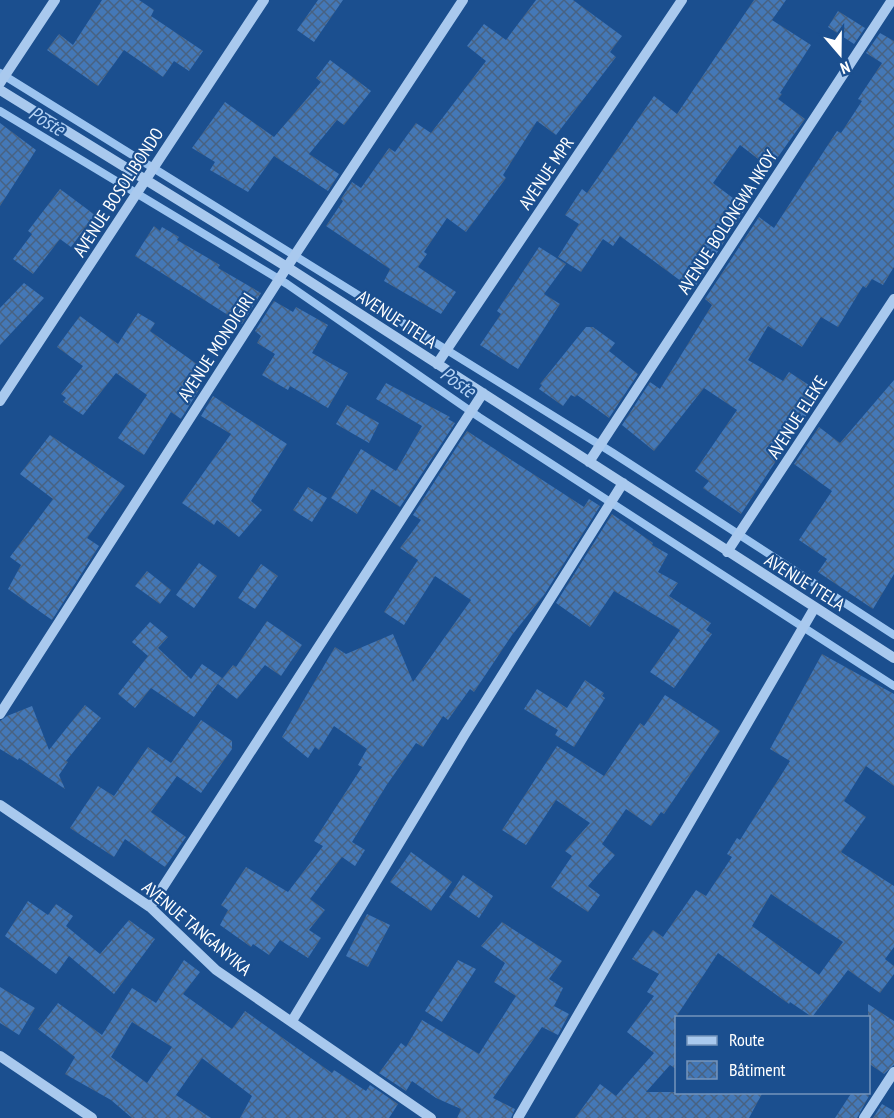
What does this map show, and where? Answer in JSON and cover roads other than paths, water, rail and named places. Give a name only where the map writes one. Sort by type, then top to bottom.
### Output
[{"type":"street","points":[[0,83],[55,0]]},
{"type":"street","name":"AVENUE BOSOLIBONDO","points":[[0,401],[264,0]]},
{"type":"street","name":"AVENUE MONDIGIRI","points":[[0,714],[287,267],[463,0]]},
{"type":"street","name":"AVENUE MPR","points":[[437,364],[682,0]]},
{"type":"street","name":"AVENUE BOLONGWA NKOY","points":[[589,462],[892,0]]},
{"type":"street","name":"AVENUE ITELA","points":[[0,90],[287,267],[891,656]]},
{"type":"street","name":"AVENUE ELEKE","points":[[727,552],[894,299]]},
{"type":"street","points":[[150,907],[483,393]]},
{"type":"street","points":[[292,1021],[465,734],[623,483]]},
{"type":"street","points":[[518,1118],[815,607]]},
{"type":"street","points":[[891,656],[894,643]]},
{"type":"street","name":"AVENUE TANGANYIKA","points":[[0,806],[150,907],[216,970],[431,1118]]},
{"type":"street","points":[[0,1056],[92,1118]]},
{"type":"street","points":[[864,1118],[894,1072]]},
{"type":"waterway","points":[[0,73],[613,453],[894,635]]},
{"type":"waterway","name":"Poste","points":[[0,111],[287,284],[479,417],[894,686]]}]
